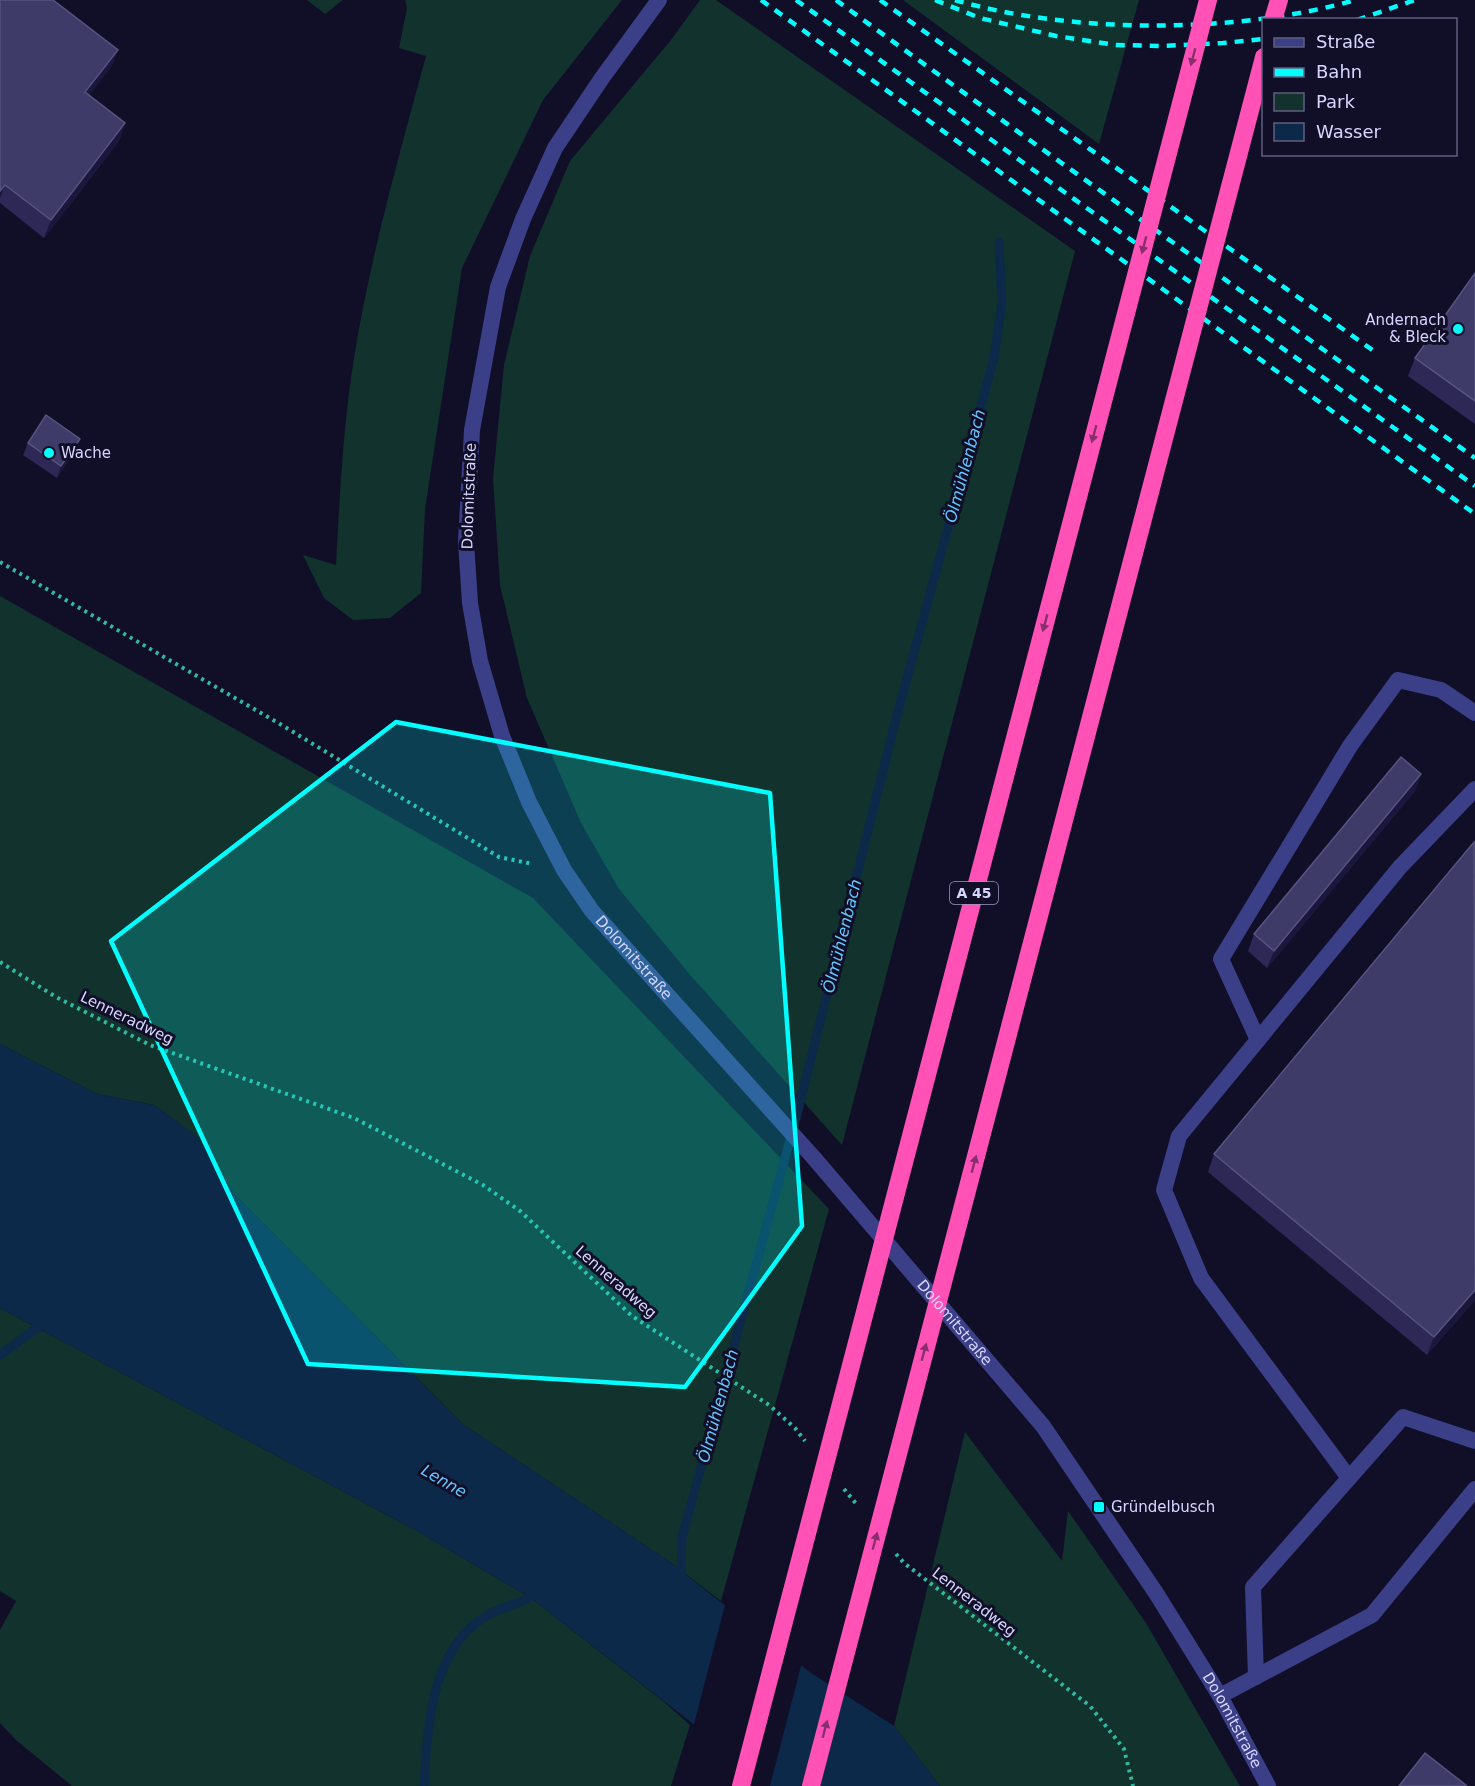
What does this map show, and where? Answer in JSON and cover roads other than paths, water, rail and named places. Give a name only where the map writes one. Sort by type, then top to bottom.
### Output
[{"type":"highway","name":"A 45","points":[[741,1786],[1208,0]]},
{"type":"highway","points":[[1274,18],[1279,0]]},
{"type":"highway","points":[[811,1786],[1262,61]]},
{"type":"street","name":"Dolomitstraße","points":[[659,0],[555,148],[523,219],[498,287],[472,430],[466,542],[470,603],[480,661],[502,736],[529,802],[564,870],[592,911],[814,1158],[1043,1426],[1145,1576],[1220,1696],[1268,1786]]},
{"type":"street","points":[[1258,1040],[1221,959],[1350,746],[1398,680],[1441,690],[1475,713]]},
{"type":"street","points":[[1349,1478],[1201,1278],[1164,1190],[1179,1136],[1400,867],[1475,789]]},
{"type":"street","points":[[1256,1677],[1253,1587],[1402,1417],[1475,1441]]},
{"type":"street","points":[[1220,1696],[1372,1615],[1475,1489]]},
{"type":"water","name":"Lenne","points":[[0,1044],[97,1094],[154,1105],[197,1136],[235,1195],[464,1425],[670,1562],[811,1673],[894,1726],[940,1786],[755,1786],[701,1730],[531,1598],[419,1532],[0,1308]]},
{"type":"waterway","name":"Ölmühlenbach","points":[[678,1581],[681,1572],[682,1537],[797,1114],[897,715],[994,358],[1002,302],[999,242]]},
{"type":"waterway","points":[[0,1355],[44,1323]]},
{"type":"waterway","points":[[424,1786],[431,1715],[436,1691],[443,1668],[454,1647],[469,1629],[488,1615],[539,1593]]},
{"type":"railway","points":[[761,0],[1475,514]]},
{"type":"railway","points":[[796,0],[1475,486]]},
{"type":"railway","points":[[836,0],[1475,458]]},
{"type":"railway","points":[[880,0],[1378,354]]},
{"type":"railway","points":[[935,0],[980,18],[1056,36],[1116,45],[1161,46],[1262,39]]},
{"type":"railway","points":[[955,0],[1000,11],[1102,24],[1155,26],[1262,19]]},
{"type":"railway","points":[[1266,18],[1355,0]]},
{"type":"railway","points":[[1363,18],[1415,0]]},
{"type":"place","name":"Andernach & Bleck","points":[[1458,329]]},
{"type":"place","name":"Wache","points":[[49,453]]},
{"type":"place","name":"Gründelbusch","points":[[1099,1507]]}]
